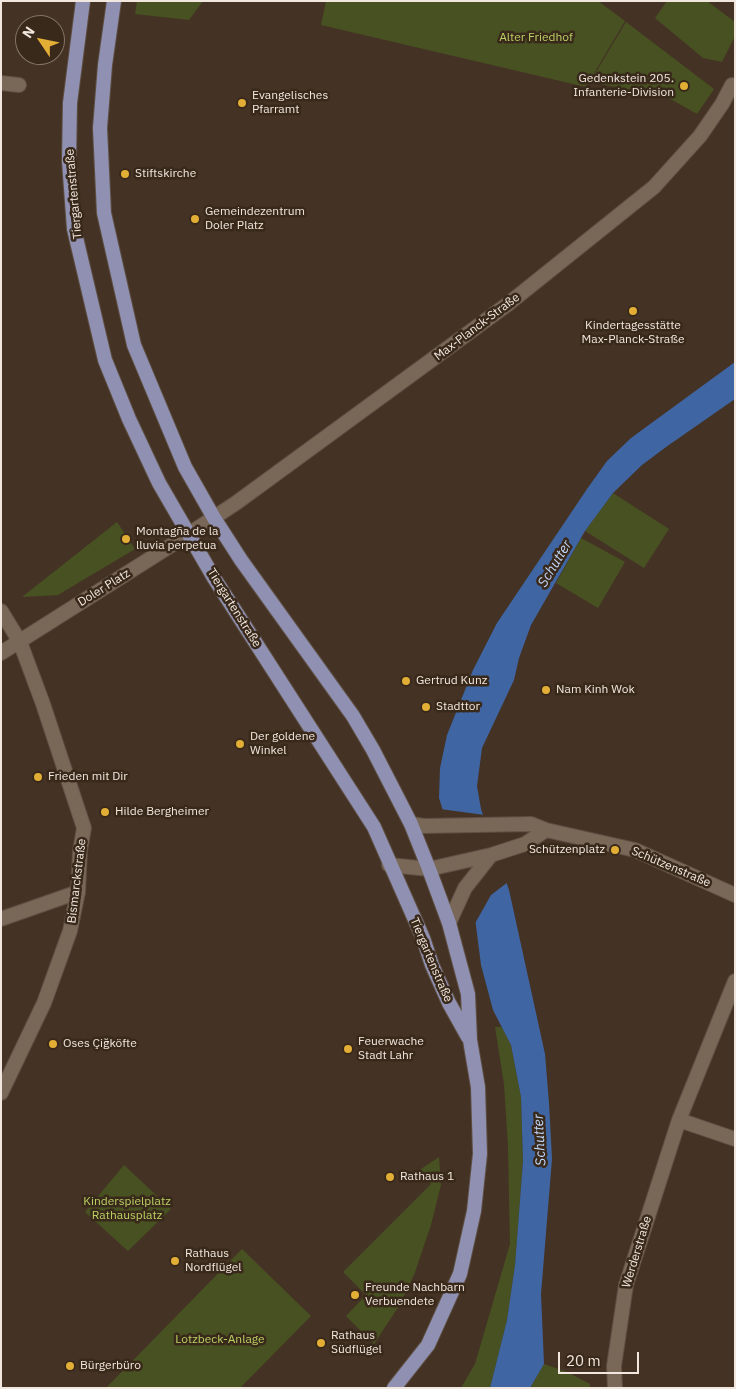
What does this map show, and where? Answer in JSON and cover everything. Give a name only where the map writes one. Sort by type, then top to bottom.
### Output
[{"type":"main road","name":"Tiergartenstraße","points":[[83,1],[70,103],[69,161],[74,229],[105,360],[159,483],[214,578],[374,828],[423,938],[432,965],[449,1003],[470,1040]]},
{"type":"main road","name":"Tiergartenstraße","points":[[114,1],[100,128],[104,213],[134,345],[185,467],[214,518],[241,560],[352,716],[373,750],[411,824],[429,869],[449,923],[468,994],[470,1040],[478,1088],[480,1154],[474,1211],[460,1274],[428,1345],[394,1388]]},
{"type":"street","points":[[1,83],[19,84]]},
{"type":"street","name":"Max-Planck-Straße","points":[[189,534],[304,454],[500,310],[654,187],[700,136],[722,104],[732,85]]},
{"type":"street","name":"Doler Platz","points":[[1,653],[189,534]]},
{"type":"street","name":"Bismarckstraße","points":[[1,611],[20,642],[84,828],[80,850],[78,892],[70,931],[44,1003],[1,1093]]},
{"type":"street","name":"Schützenstraße","points":[[411,824],[424,826],[531,824],[546,830],[635,850],[735,895]]},
{"type":"street","points":[[389,865],[429,869],[491,855],[525,844],[546,830]]},
{"type":"street","points":[[449,923],[465,888],[491,855]]},
{"type":"street","points":[[1,919],[78,892]]},
{"type":"street","name":"Werderstraße","points":[[615,1388],[614,1366],[626,1286],[679,1120],[735,981]]},
{"type":"street","points":[[679,1120],[735,1140]]},
{"type":"green space","points":[[137,1],[203,1],[189,20],[135,14]]},
{"type":"green space","name":"Alter Friedhof","points":[[326,1],[598,1],[625,21],[586,87],[321,25]]},
{"type":"green space","points":[[667,1],[707,1],[735,22],[735,36],[722,62],[703,58],[655,18]]},
{"type":"green space","points":[[626,22],[714,89],[697,114],[667,97],[590,82]]},
{"type":"green space","points":[[613,493],[669,529],[644,568],[585,531]]},
{"type":"green space","points":[[117,522],[135,549],[58,595],[22,597]]},
{"type":"green space","points":[[581,538],[625,562],[598,608],[556,583]]},
{"type":"green space","points":[[495,1027],[502,1027],[511,1045],[521,1097],[523,1161],[515,1265],[507,1320],[490,1388],[461,1388],[475,1364],[510,1244],[508,1146],[504,1084]]},
{"type":"green space","points":[[439,1157],[441,1185],[431,1225],[414,1275],[399,1306],[374,1344],[346,1316],[366,1295],[343,1272],[431,1184],[418,1171]]},
{"type":"green space","name":"Kinderspielplatz Rathausplatz","points":[[124,1165],[171,1209],[128,1251],[85,1212]]},
{"type":"green space","name":"Lotzbeck-Anlage","points":[[242,1249],[311,1316],[240,1388],[106,1388]]},
{"type":"green space","points":[[544,1364],[567,1372],[590,1384],[590,1388],[530,1388]]},
{"type":"water","name":"Schutter","points":[[735,362],[735,399],[642,465],[613,493],[585,531],[531,625],[519,658],[514,680],[482,748],[477,786],[481,809],[509,890],[545,1054],[552,1159],[541,1294],[544,1364],[530,1388],[490,1388],[507,1320],[515,1265],[523,1161],[521,1097],[511,1045],[493,1010],[481,965],[474,910],[439,798],[440,768],[447,735],[473,670],[497,623],[607,461],[631,438]]},
{"type":"pier","points":[[440,809],[485,815],[508,882],[491,895],[473,927],[472,910]]},
{"type":"place","name":"Gedenkstein 205. Infanterie-Division","points":[[684,86]]},
{"type":"place","name":"Evangelisches Pfarramt","points":[[242,103]]},
{"type":"place","name":"Stiftskirche","points":[[125,174]]},
{"type":"place","name":"Gemeindezentrum Doler Platz","points":[[195,219]]},
{"type":"place","name":"Kindertagesstätte Max-Planck-Straße","points":[[633,311]]},
{"type":"place","name":"Montagña de la lluvia perpetua","points":[[126,539]]},
{"type":"place","name":"Gertrud Kunz","points":[[406,681]]},
{"type":"place","name":"Nam Kinh Wok","points":[[546,690]]},
{"type":"place","name":"Stadttor","points":[[426,707]]},
{"type":"place","name":"Der goldene Winkel","points":[[240,744]]},
{"type":"place","name":"Frieden mit Dir","points":[[38,777]]},
{"type":"place","name":"Hilde Bergheimer","points":[[105,812]]},
{"type":"place","name":"Schützenplatz","points":[[615,850]]},
{"type":"place","name":"Oses Çiğköfte","points":[[53,1044]]},
{"type":"place","name":"Feuerwache Stadt Lahr","points":[[348,1049]]},
{"type":"place","name":"Rathaus 1","points":[[390,1177]]},
{"type":"place","name":"Rathaus Nordflügel","points":[[175,1261]]},
{"type":"place","name":"Freunde Nachbarn Verbuendete","points":[[355,1295]]},
{"type":"place","name":"Rathaus Südflügel","points":[[321,1343]]},
{"type":"place","name":"Bürgerbüro","points":[[70,1366]]}]
